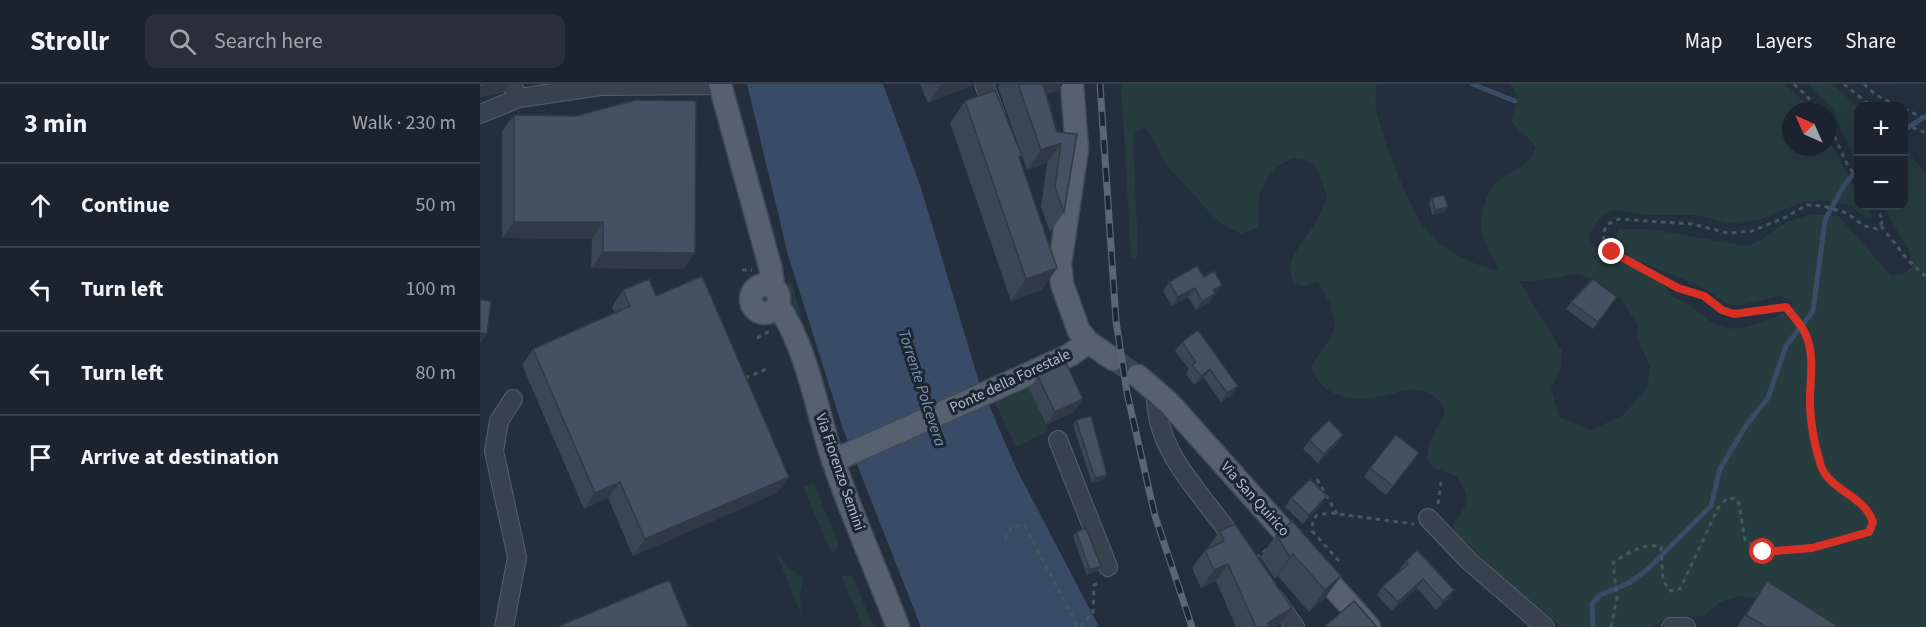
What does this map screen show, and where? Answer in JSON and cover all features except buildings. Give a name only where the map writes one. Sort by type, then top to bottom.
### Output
[{"type":"main road","points":[[1072,84],[1077,149],[1060,264],[1062,284],[1079,331],[1088,342],[1113,359]]},
{"type":"main road","name":"Via Fiorenzo Semini","points":[[720,85],[729,110],[772,296],[804,360],[843,457],[898,627]]},
{"type":"main road","name":"Ponte della Forestale","points":[[843,457],[1070,355],[1088,342]]},
{"type":"main road","name":"Via San Quirico","points":[[1138,376],[1156,390],[1369,627]]},
{"type":"street","points":[[984,84],[1000,128]]},
{"type":"street","points":[[480,114],[515,91],[601,86],[720,85]]},
{"type":"street","points":[[1044,248],[1062,284]]},
{"type":"street","points":[[1156,390],[1155,410],[1177,466],[1250,563]]},
{"type":"street","points":[[504,627],[517,557],[494,450],[500,421],[513,399]]},
{"type":"street","points":[[1058,440],[1107,567]]},
{"type":"street","points":[[1428,518],[1469,561],[1545,627]]},
{"type":"street","points":[[1263,581],[1295,627]]},
{"type":"street","points":[[1671,627],[1686,627]]},
{"type":"path","points":[[1794,84],[1813,102]]},
{"type":"path","points":[[1844,84],[1866,102]]},
{"type":"path","points":[[1864,84],[1876,95],[1890,102]]},
{"type":"path","points":[[1908,111],[1926,119]]},
{"type":"path","points":[[1908,126],[1926,133]]},
{"type":"path","points":[[1836,140],[1854,174]]},
{"type":"path","points":[[1611,627],[1617,598],[1613,563],[1622,556],[1642,548],[1654,545],[1661,547],[1663,581],[1671,591],[1680,589],[1718,508],[1726,499],[1735,498],[1739,504],[1745,540],[1763,552],[1812,548],[1835,542],[1869,532],[1873,522],[1863,504],[1826,476],[1822,467],[1815,445],[1810,407],[1811,349],[1805,332],[1786,307],[1734,314],[1722,310],[1704,296],[1678,288],[1612,252],[1604,241],[1603,232],[1608,224],[1619,219],[1692,224],[1728,233],[1752,231],[1784,218],[1807,205],[1823,206],[1847,213],[1870,228],[1881,226]]},
{"type":"path","points":[[1878,210],[1883,221],[1881,226]]},
{"type":"path","points":[[1881,226],[1907,259],[1926,277]]},
{"type":"path","points":[[742,270],[772,296],[757,338]]},
{"type":"path","points":[[745,378],[769,368]]},
{"type":"path","points":[[1317,479],[1337,514]]},
{"type":"path","points":[[1340,563],[1312,531],[1311,526],[1317,515],[1337,514],[1400,524]]},
{"type":"path","points":[[1005,539],[1012,526],[1025,526],[1080,627],[1093,612],[1094,585]]},
{"type":"path","points":[[1250,563],[1271,546]]},
{"type":"green space","points":[[1121,84],[1377,84],[1376,107],[1382,132],[1400,179],[1421,222],[1443,246],[1469,261],[1499,271],[1482,231],[1485,202],[1495,184],[1527,162],[1536,148],[1511,119],[1518,99],[1509,84],[1784,84],[1805,102],[1782,102],[1782,156],[1836,156],[1836,153],[1854,187],[1854,209],[1847,204],[1821,200],[1801,203],[1758,220],[1729,223],[1695,215],[1650,215],[1616,210],[1605,213],[1597,221],[1588,237],[1606,255],[1655,279],[1672,297],[1686,303],[1717,325],[1727,328],[1748,327],[1790,311],[1793,301],[1780,296],[1738,306],[1728,304],[1700,286],[1628,257],[1616,240],[1618,229],[1648,229],[1747,246],[1759,241],[1784,224],[1799,218],[1814,215],[1839,216],[1891,276],[1904,274],[1912,266],[1910,253],[1885,210],[1908,210],[1908,152],[1926,174],[1926,627],[1818,627],[1771,601],[1740,596],[1720,602],[1703,616],[1671,618],[1654,627],[1562,627],[1532,605],[1456,534],[1453,524],[1465,506],[1464,490],[1456,476],[1433,468],[1427,459],[1431,439],[1445,411],[1440,401],[1421,390],[1407,390],[1378,397],[1346,397],[1327,390],[1314,375],[1311,365],[1331,337],[1335,326],[1330,304],[1318,282],[1303,286],[1294,283],[1291,275],[1290,267],[1294,254],[1314,225],[1327,198],[1318,171],[1304,159],[1286,161],[1271,174],[1261,190],[1258,227],[1241,234],[1216,219],[1171,171],[1144,127],[1136,132],[1133,141],[1138,251],[1136,260],[1131,256]],"holes":[[[1574,274],[1596,279],[1621,299],[1637,324],[1637,337],[1650,367],[1647,389],[1622,416],[1591,430],[1559,417],[1551,388],[1560,372],[1562,351],[1519,281]]]},
{"type":"green space","points":[[1807,84],[1833,84],[1854,105],[1854,160],[1836,117],[1836,102],[1826,102]]},
{"type":"green space","points":[[1855,210],[1869,210],[1874,218],[1866,218]]},
{"type":"green space","points":[[778,280],[792,284],[807,337],[788,310]]},
{"type":"green space","points":[[763,287],[773,290],[769,309],[758,308],[754,304],[754,293]]},
{"type":"green space","points":[[1027,385],[1048,431],[1016,447],[994,401]]},
{"type":"green space","points":[[814,483],[839,546],[832,554],[803,487]]},
{"type":"green space","points":[[775,550],[788,568],[804,578],[800,595],[801,614]]},
{"type":"green space","points":[[852,576],[874,627],[863,627],[842,577]]},
{"type":"water","name":"Torrente Polcevera","points":[[747,84],[883,84],[921,188],[979,382],[1016,468],[1099,627],[921,627],[843,429],[788,255]]},
{"type":"waterway","points":[[1472,84],[1515,101]]},
{"type":"waterway","points":[[1908,127],[1926,116]]},
{"type":"waterway","points":[[1593,627],[1592,604],[1600,595],[1629,583],[1647,570],[1711,506],[1720,469],[1747,424],[1768,398],[1786,346],[1813,311],[1825,220],[1843,187],[1854,173]]},
{"type":"tunnel","points":[[1113,359],[1138,376]]},
{"type":"railway","points":[[1100,84],[1116,321],[1127,393],[1155,516],[1192,627]]},
{"type":"route","points":[[1612,252],[1678,288],[1704,296],[1722,310],[1734,314],[1786,307],[1805,332],[1811,349],[1810,407],[1815,445],[1822,467],[1826,476],[1863,504],[1870,512],[1873,522],[1869,532],[1812,548],[1774,553],[1763,552]]}]
